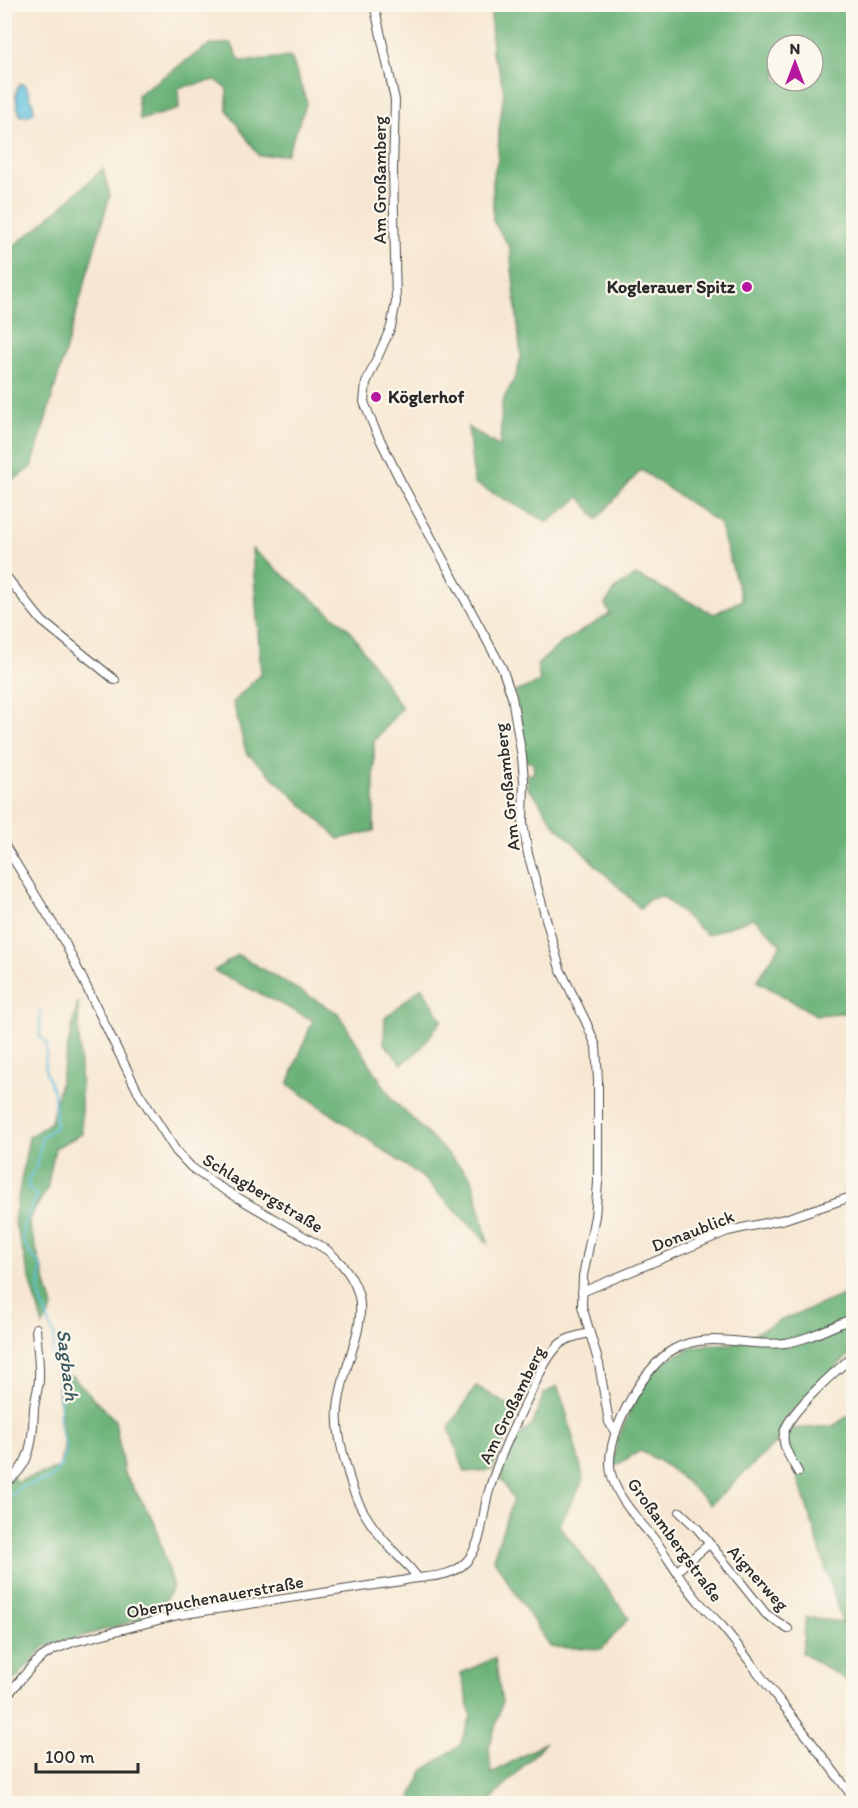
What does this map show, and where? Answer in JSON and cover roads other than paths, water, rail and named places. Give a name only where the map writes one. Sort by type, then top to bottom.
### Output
[{"type":"street","name":"Am Großamberg","points":[[374,4],[387,60],[396,116],[393,170],[396,302],[391,327],[364,390],[364,402],[374,427],[508,681],[523,769],[523,824],[528,854],[560,969],[596,1046],[599,1090],[598,1183],[595,1216],[582,1292],[582,1306],[599,1364],[609,1422],[615,1432]]},
{"type":"street","points":[[4,574],[42,621],[116,680]]},
{"type":"street","name":"Schlagbergstraße","points":[[4,844],[65,943],[138,1092],[176,1150],[191,1167],[207,1179],[327,1250],[341,1262],[351,1276],[360,1298],[361,1319],[338,1406],[342,1447],[357,1500],[375,1528],[417,1577]]},
{"type":"street","name":"Donaublick","points":[[582,1292],[728,1231],[785,1219],[854,1196]]},
{"type":"street","name":"Großambergstraße","points":[[854,1318],[786,1343],[697,1341],[672,1350],[645,1377],[615,1432],[610,1451],[610,1470],[627,1504],[699,1603],[722,1627],[854,1799]]},
{"type":"street","points":[[4,1483],[13,1477],[24,1464],[31,1447],[39,1379],[36,1328]]},
{"type":"street","name":"Am Großamberg","points":[[417,1577],[441,1576],[453,1572],[474,1552],[480,1536],[495,1470],[536,1381],[556,1347],[565,1341],[589,1333]]},
{"type":"street","points":[[798,1472],[784,1443],[784,1433],[788,1423],[813,1393],[854,1356]]},
{"type":"street","name":"Aignerweg","points":[[680,1512],[697,1528],[708,1545],[766,1614],[788,1629]]},
{"type":"street","name":"Aignerweg","points":[[677,1571],[708,1545]]},
{"type":"street","name":"Oberpuchenauerstraße","points":[[4,1699],[32,1666],[53,1650],[73,1642],[178,1615],[391,1583],[417,1577]]},
{"type":"water","points":[[20,84],[26,86],[34,112],[24,116],[20,115],[16,95]]},
{"type":"waterway","name":"Sagbach","points":[[4,1502],[20,1487],[51,1479],[61,1465],[66,1449],[59,1424],[61,1395],[52,1351],[55,1339],[39,1294],[41,1267],[27,1247],[22,1233],[26,1217],[37,1196],[29,1189],[28,1179],[36,1168],[42,1137],[56,1127],[54,1094],[45,1070],[47,1043],[40,1037],[40,1009]]},
{"type":"place","name":"Koglerauer Spitz","points":[[747,287]]},
{"type":"place","name":"Köglerhof","points":[[376,397]]}]
